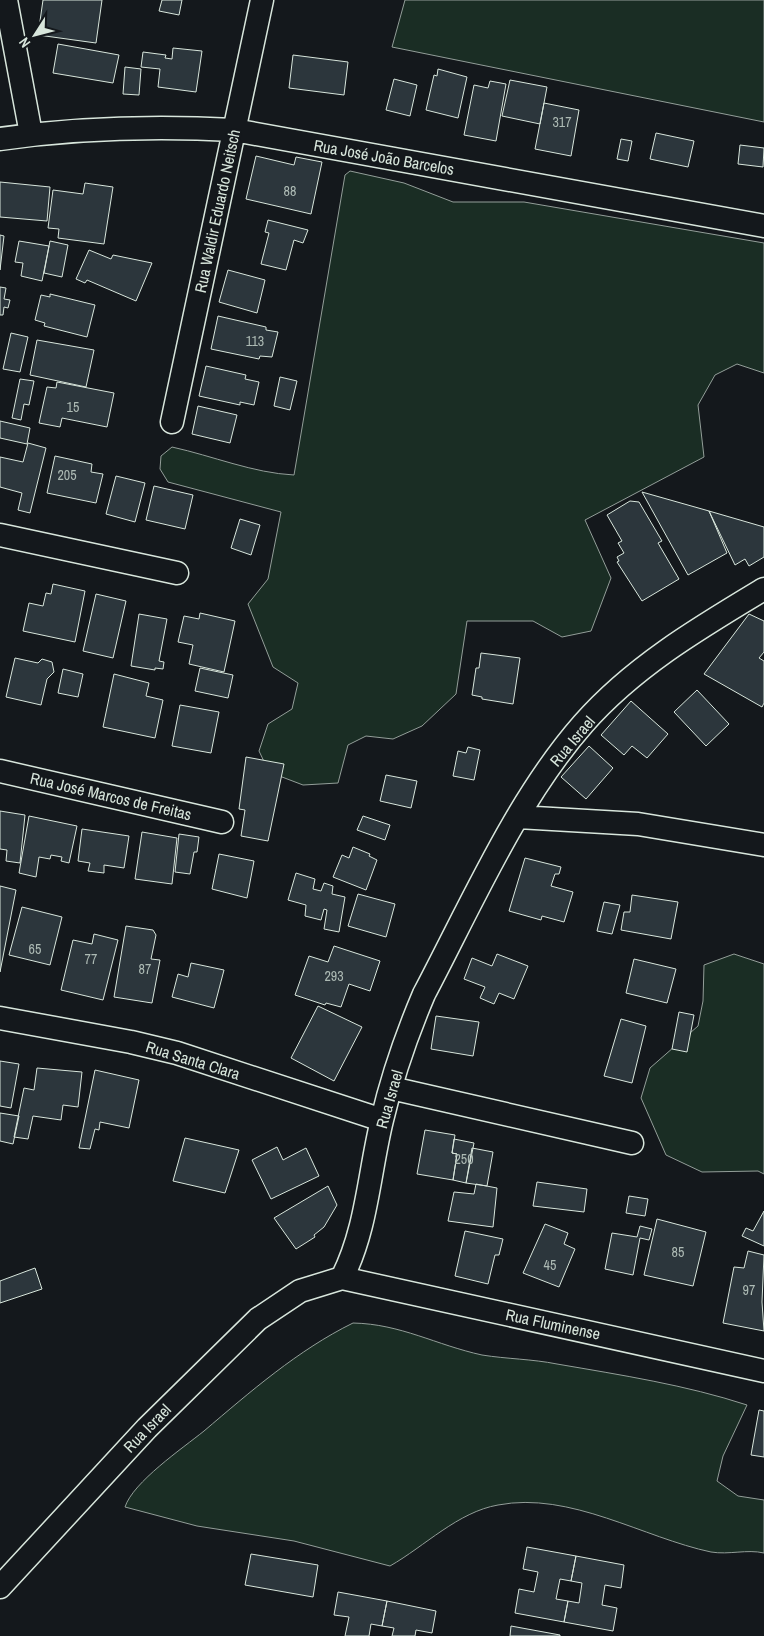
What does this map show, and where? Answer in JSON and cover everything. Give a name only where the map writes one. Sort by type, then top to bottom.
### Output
[{"type":"street","points":[[6,0],[31,134]]},
{"type":"street","name":"Rua Waldir Eduardo Neitsch","points":[[172,422],[262,0]]},
{"type":"street","name":"Rua José João Barcelos","points":[[0,139],[31,134],[183,127],[234,130],[764,226]]},
{"type":"street","points":[[0,535],[177,573]]},
{"type":"street","name":"Rua Israel","points":[[0,1587],[146,1428],[258,1319],[300,1291],[342,1278],[352,1257],[358,1237],[382,1120],[412,1023],[424,994],[518,816],[552,763],[584,723],[622,687],[665,651],[764,589]]},
{"type":"street","name":"Rua José Marcos de Freitas","points":[[0,771],[222,822]]},
{"type":"street","points":[[518,816],[638,824],[764,845]]},
{"type":"street","name":"Rua Santa Clara","points":[[0,1018],[131,1042],[178,1053],[382,1120]]},
{"type":"street","points":[[391,1088],[632,1143]]},
{"type":"street","name":"Rua Fluminense","points":[[342,1278],[764,1371]]},
{"type":"green space","points":[[405,0],[764,0],[764,122],[392,47]]},
{"type":"green space","points":[[350,171],[404,183],[453,202],[524,202],[764,243],[764,373],[737,364],[715,375],[698,405],[704,457],[585,520],[611,578],[591,631],[562,637],[533,621],[467,621],[456,694],[422,726],[393,739],[366,736],[348,745],[338,783],[303,785],[269,772],[259,751],[268,724],[292,709],[298,683],[273,667],[248,604],[268,579],[281,512],[168,482],[160,469],[161,456],[172,447],[248,468],[294,475],[345,175]]},
{"type":"green space","points":[[734,954],[764,964],[764,1174],[758,1171],[702,1172],[666,1155],[641,1098],[650,1068],[698,1026],[703,1001],[704,965]]},
{"type":"green space","points":[[353,1323],[387,1327],[482,1355],[548,1362],[677,1386],[747,1405],[723,1456],[717,1481],[738,1496],[764,1500],[764,1553],[711,1552],[579,1510],[552,1504],[525,1502],[498,1505],[469,1515],[455,1522],[390,1566],[294,1541],[197,1526],[125,1507],[130,1497],[148,1476],[257,1387],[313,1346]]},
{"type":"building","points":[[43,0],[102,0],[96,43],[38,35]]},
{"type":"building","points":[[162,0],[182,0],[179,15],[159,11]]},
{"type":"building","points":[[58,44],[119,55],[113,83],[53,73]]},
{"type":"building","points":[[173,48],[202,51],[196,92],[158,87],[160,69],[141,67],[143,52],[166,55],[165,58],[172,59]]},
{"type":"building","points":[[293,55],[348,62],[344,95],[289,88]]},
{"type":"building","points":[[125,67],[141,69],[139,95],[123,94]]},
{"type":"building","points":[[438,69],[467,77],[458,118],[426,110],[434,75],[437,76]]},
{"type":"building","points":[[394,79],[417,85],[410,116],[386,110]]},
{"type":"building","points":[[510,80],[547,87],[540,124],[502,116]]},
{"type":"building","points":[[490,81],[506,84],[496,141],[464,135],[474,85],[488,88]]},
{"type":"building","points":[[544,103],[579,110],[571,156],[535,149]]},
{"type":"building","points":[[656,133],[694,141],[688,167],[650,159]]},
{"type":"building","points":[[621,139],[632,141],[628,161],[617,159]]},
{"type":"building","points":[[740,145],[764,148],[763,167],[738,164]]},
{"type":"building","points":[[256,156],[294,165],[296,157],[322,162],[311,214],[246,199]]},
{"type":"building","points":[[0,182],[50,187],[47,221],[0,217]]},
{"type":"building","points":[[85,183],[113,187],[104,244],[58,238],[59,229],[48,228],[53,190],[83,194]]},
{"type":"building","points":[[268,220],[308,230],[303,243],[294,240],[286,270],[261,264],[269,233],[265,232]]},
{"type":"building","points":[[0,235],[4,236],[0,270]]},
{"type":"building","points":[[19,241],[49,246],[42,281],[21,276],[23,263],[15,262]]},
{"type":"building","points":[[50,241],[68,245],[62,277],[44,273]]},
{"type":"building","points":[[89,250],[111,259],[113,255],[152,263],[136,301],[87,280],[85,283],[76,279]]},
{"type":"building","points":[[228,270],[265,280],[257,313],[219,302]]},
{"type":"building","points":[[0,287],[6,288],[4,299],[10,300],[8,308],[4,307],[3,315],[0,315]]},
{"type":"building","points":[[50,294],[95,305],[87,337],[44,326],[45,323],[35,320],[41,295],[50,297]]},
{"type":"building","points":[[218,316],[266,327],[266,330],[278,332],[272,357],[260,356],[259,359],[211,349]]},
{"type":"building","points":[[11,333],[28,337],[20,372],[3,369]]},
{"type":"building","points":[[37,340],[94,350],[86,387],[30,375]]},
{"type":"building","points":[[206,366],[246,375],[245,379],[259,382],[254,405],[240,402],[240,405],[199,396]]},
{"type":"building","points":[[280,377],[297,381],[290,410],[274,406]]},
{"type":"building","points":[[20,379],[34,381],[29,405],[24,404],[21,420],[12,418]]},
{"type":"building","points":[[57,382],[114,393],[107,427],[62,418],[60,427],[39,423],[47,387],[56,388]]},
{"type":"building","points":[[198,406],[237,415],[230,443],[192,434]]},
{"type":"building","points":[[0,421],[30,428],[27,444],[0,438]]},
{"type":"building","points":[[28,443],[46,448],[30,513],[18,510],[22,493],[0,487],[0,457],[23,462]]},
{"type":"building","points":[[55,456],[92,464],[91,472],[103,474],[96,503],[47,493]]},
{"type":"building","points":[[116,476],[145,483],[135,522],[106,514]]},
{"type":"building","points":[[154,486],[193,495],[185,529],[146,520]]},
{"type":"building","points":[[642,492],[709,511],[727,553],[688,575]]},
{"type":"building","points":[[630,501],[639,502],[662,541],[658,543],[679,579],[642,601],[617,562],[619,561],[617,557],[624,553],[618,543],[622,541],[607,515]]},
{"type":"building","points":[[709,511],[764,527],[764,557],[749,566],[745,559],[735,565]]},
{"type":"building","points":[[240,519],[260,525],[251,555],[231,548]]},
{"type":"building","points":[[53,584],[85,591],[75,642],[23,631],[29,603],[43,606],[46,593],[51,594]]},
{"type":"building","points":[[96,594],[126,601],[113,658],[83,651]]},
{"type":"building","points":[[200,613],[235,621],[224,672],[189,664],[193,645],[178,642],[184,616],[199,619]]},
{"type":"building","points":[[139,614],[167,619],[159,661],[164,662],[163,669],[155,668],[155,670],[131,666]]},
{"type":"building","points":[[749,614],[764,621],[764,652],[759,658],[764,661],[764,703],[762,707],[704,674]]},
{"type":"building","points":[[481,653],[520,658],[513,704],[482,699],[482,697],[472,695],[476,668],[479,668]]},
{"type":"building","points":[[15,658],[38,663],[42,659],[52,662],[54,672],[47,679],[41,705],[6,697]]},
{"type":"building","points":[[200,668],[233,675],[228,698],[195,691]]},
{"type":"building","points":[[63,669],[83,674],[78,697],[58,693]]},
{"type":"building","points":[[114,674],[149,683],[146,696],[163,700],[155,738],[103,727]]},
{"type":"building","points":[[697,690],[729,724],[706,746],[674,712]]},
{"type":"building","points":[[631,701],[668,734],[647,758],[632,746],[624,755],[601,735]]},
{"type":"building","points":[[180,705],[219,712],[211,753],[172,746]]},
{"type":"building","points":[[589,746],[613,768],[586,799],[561,777]]},
{"type":"building","points":[[468,747],[480,750],[474,780],[453,776],[458,751],[466,753]]},
{"type":"building","points":[[246,757],[284,764],[268,841],[241,836],[245,810],[239,809]]},
{"type":"building","points":[[386,775],[417,781],[411,808],[380,801]]},
{"type":"building","points":[[0,811],[25,815],[20,863],[6,861],[7,850],[0,849]]},
{"type":"building","points":[[29,816],[77,826],[69,863],[61,861],[62,857],[51,855],[50,859],[39,857],[36,877],[19,873]]},
{"type":"building","points":[[363,816],[390,825],[385,840],[357,830]]},
{"type":"building","points":[[82,829],[129,836],[124,868],[104,865],[104,873],[88,871],[90,863],[78,861]]},
{"type":"building","points":[[142,832],[177,838],[172,884],[135,879]]},
{"type":"building","points":[[179,834],[199,837],[197,852],[194,852],[190,874],[175,872]]},
{"type":"building","points":[[353,847],[370,854],[369,856],[377,860],[366,890],[333,877],[342,855],[349,858]]},
{"type":"building","points":[[219,854],[254,861],[247,898],[212,889]]},
{"type":"building","points":[[525,858],[561,867],[559,874],[555,874],[551,886],[573,892],[564,922],[542,916],[541,920],[509,911]]},
{"type":"building","points":[[296,873],[315,879],[313,889],[321,891],[324,883],[333,886],[332,894],[345,897],[339,932],[324,929],[327,910],[324,909],[321,920],[305,916],[306,905],[288,900]]},
{"type":"building","points":[[0,886],[16,890],[0,972]]},
{"type":"building","points":[[358,894],[395,904],[386,937],[348,926]]},
{"type":"building","points":[[632,895],[678,902],[671,939],[621,930],[624,912],[630,912]]},
{"type":"building","points":[[604,902],[620,905],[612,934],[597,931]]},
{"type":"building","points":[[22,907],[62,917],[50,965],[9,955]]},
{"type":"building","points":[[126,926],[153,930],[156,935],[151,959],[160,960],[152,1003],[114,997]]},
{"type":"building","points":[[94,934],[118,940],[103,1000],[61,990],[73,940],[92,944]]},
{"type":"building","points":[[334,946],[380,961],[370,991],[349,984],[341,1007],[326,1003],[325,1005],[295,995],[309,956],[328,962]]},
{"type":"building","points":[[497,954],[528,966],[514,999],[499,993],[494,1004],[480,998],[485,987],[464,979],[472,958],[492,966]]},
{"type":"building","points":[[634,959],[676,969],[667,1003],[626,993]]},
{"type":"building","points":[[191,963],[224,970],[214,1008],[172,997],[178,974],[188,977]]},
{"type":"building","points":[[318,1006],[362,1027],[334,1081],[291,1058]]},
{"type":"building","points":[[679,1012],[694,1015],[687,1052],[672,1049]]},
{"type":"building","points":[[436,1016],[479,1022],[473,1056],[431,1049]]},
{"type":"building","points":[[621,1019],[646,1026],[632,1083],[604,1076]]},
{"type":"building","points":[[0,1061],[19,1064],[11,1108],[0,1106]]},
{"type":"building","points":[[37,1068],[82,1072],[78,1107],[63,1105],[61,1120],[33,1116],[28,1139],[14,1137],[24,1088],[34,1090]]},
{"type":"building","points":[[95,1070],[139,1080],[129,1128],[100,1122],[99,1130],[95,1129],[90,1149],[79,1148]]},
{"type":"building","points":[[0,1113],[19,1116],[13,1144],[0,1141]]},
{"type":"building","points":[[425,1130],[455,1135],[452,1153],[457,1154],[453,1180],[417,1174]]},
{"type":"building","points":[[185,1138],[239,1150],[225,1193],[173,1181]]},
{"type":"building","points":[[454,1139],[474,1143],[466,1183],[453,1180],[457,1154],[452,1153]]},
{"type":"building","points":[[277,1147],[283,1160],[306,1148],[319,1176],[271,1199],[252,1160]]},
{"type":"building","points":[[472,1148],[493,1152],[487,1186],[466,1183]]},
{"type":"building","points":[[537,1182],[587,1189],[584,1212],[533,1206]]},
{"type":"building","points":[[476,1184],[497,1188],[493,1227],[448,1221],[454,1192],[474,1194]]},
{"type":"building","points":[[328,1186],[337,1205],[324,1227],[314,1235],[315,1237],[296,1249],[274,1218]]},
{"type":"building","points":[[629,1196],[648,1199],[645,1216],[626,1213]]},
{"type":"building","points":[[764,1211],[764,1246],[742,1236],[746,1228],[753,1231]]},
{"type":"building","points":[[657,1219],[706,1232],[693,1286],[644,1275]]},
{"type":"building","points":[[545,1224],[568,1233],[564,1244],[575,1249],[559,1287],[523,1273]]},
{"type":"building","points":[[640,1226],[652,1229],[649,1240],[640,1238],[633,1275],[605,1269],[612,1233],[637,1237]]},
{"type":"building","points":[[465,1231],[503,1239],[499,1255],[495,1255],[488,1284],[455,1276]]},
{"type":"building","points":[[748,1251],[764,1255],[762,1302],[764,1331],[723,1323],[734,1267],[744,1268]]},
{"type":"building","points":[[35,1268],[42,1289],[0,1303],[0,1281]]},
{"type":"building","points":[[759,1410],[764,1411],[764,1457],[751,1455]]},
{"type":"building","points":[[527,1547],[576,1556],[571,1581],[560,1579],[556,1599],[568,1601],[564,1622],[515,1613],[519,1589],[534,1592],[538,1572],[523,1569]]},
{"type":"building","points":[[251,1554],[318,1565],[313,1597],[245,1585]]},
{"type":"building","points":[[576,1556],[624,1565],[621,1588],[605,1585],[602,1605],[617,1608],[613,1631],[564,1622],[568,1601],[579,1603],[582,1583],[571,1581]]},
{"type":"building","points":[[338,1592],[387,1601],[382,1626],[371,1624],[369,1636],[345,1636],[349,1617],[334,1615]]},
{"type":"building","points":[[387,1601],[436,1611],[432,1633],[416,1630],[415,1636],[392,1636],[394,1628],[382,1626]]},
{"type":"building","points":[[511,1626],[560,1635],[560,1636],[510,1636]]}]
